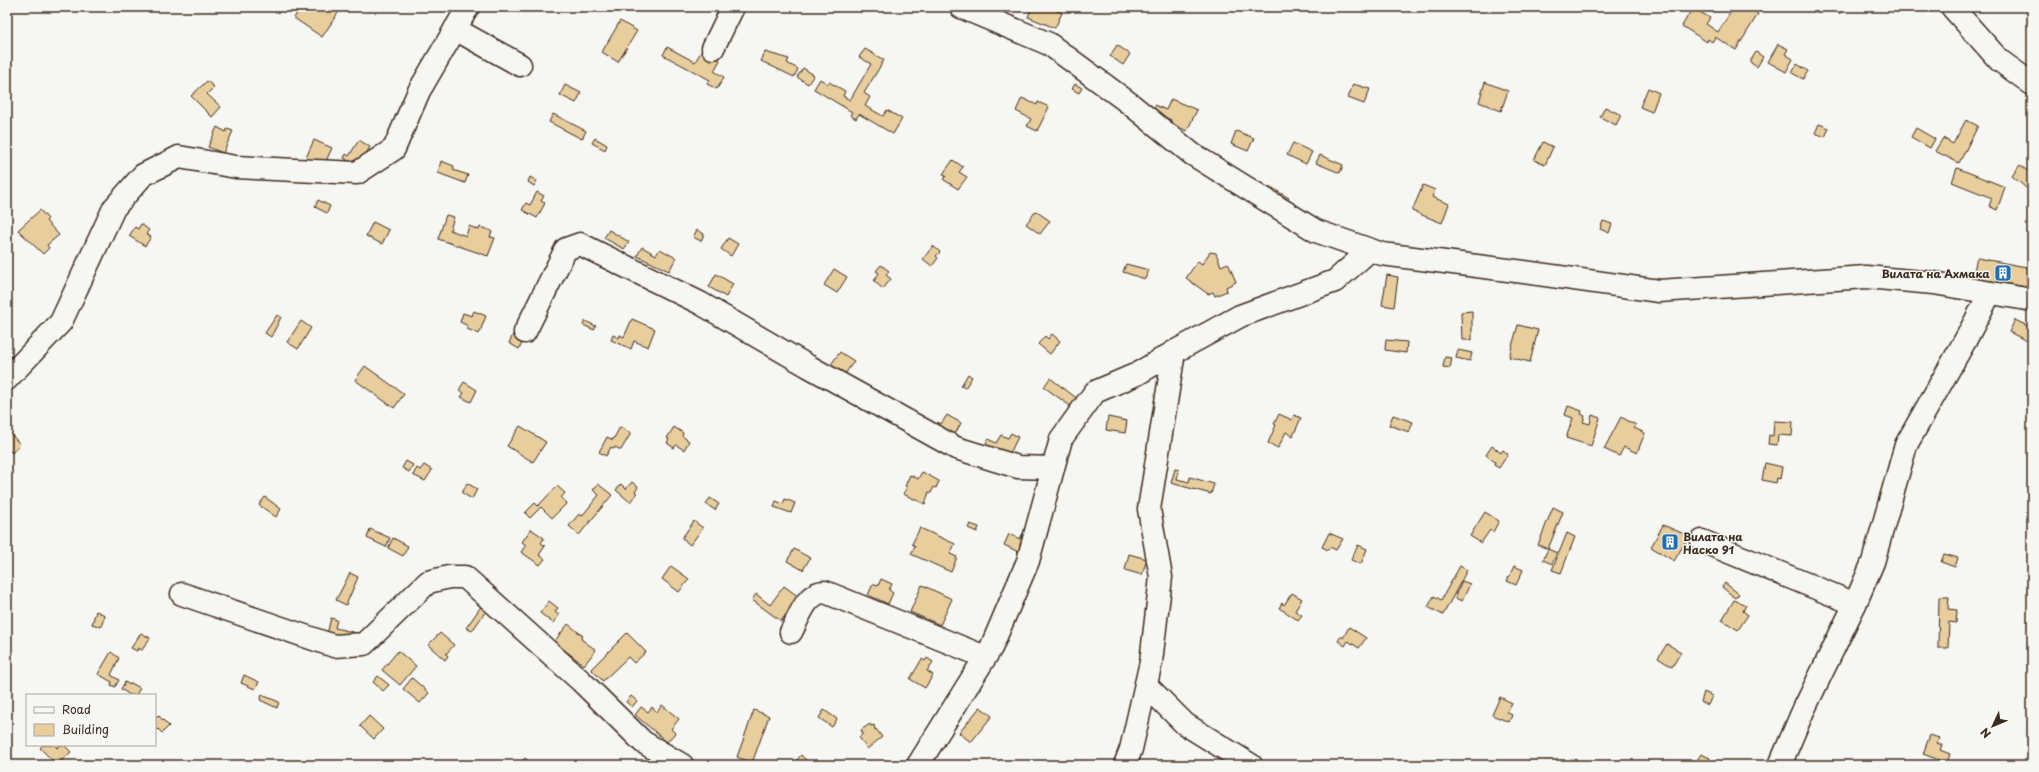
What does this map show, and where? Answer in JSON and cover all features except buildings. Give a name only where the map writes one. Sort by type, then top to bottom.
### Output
[{"type":"street","points":[[7,379],[61,322],[114,208],[143,175],[179,157],[236,167],[357,173],[394,150],[419,91],[468,7]]},
{"type":"street","points":[[713,48],[733,7]]},
{"type":"street","points":[[961,7],[1049,44],[1128,102],[1192,154],[1316,231],[1382,254],[1658,291],[1866,276],[1934,283],[2032,300]]},
{"type":"street","points":[[1952,7],[1999,60],[2032,84]]},
{"type":"street","points":[[455,29],[520,65]]},
{"type":"street","points":[[525,332],[566,249],[580,244],[700,303],[808,366],[956,448],[1018,467],[1053,468]]},
{"type":"street","points":[[918,765],[991,648],[1028,561],[1061,439],[1095,392],[1137,374],[1240,316],[1335,281],[1370,250]]},
{"type":"street","points":[[1780,765],[1803,711],[1855,604],[1873,562],[1906,445],[1966,339],[1990,293]]},
{"type":"street","points":[[1125,765],[1131,749],[1151,662],[1161,577],[1149,509],[1174,352]]},
{"type":"street","points":[[1702,541],[1855,604]]},
{"type":"street","points":[[182,594],[334,646],[364,644],[428,582],[449,577],[465,577],[581,681],[644,742],[682,765]]},
{"type":"street","points":[[791,632],[809,599],[819,592],[825,592],[985,657]]},
{"type":"street","points":[[1146,685],[1186,724],[1250,765]]},
{"type":"place","name":"Вилата на Ахмака","points":[[2003,273]]},
{"type":"place","name":"Вилата на Наско 91","points":[[1670,542]]}]
